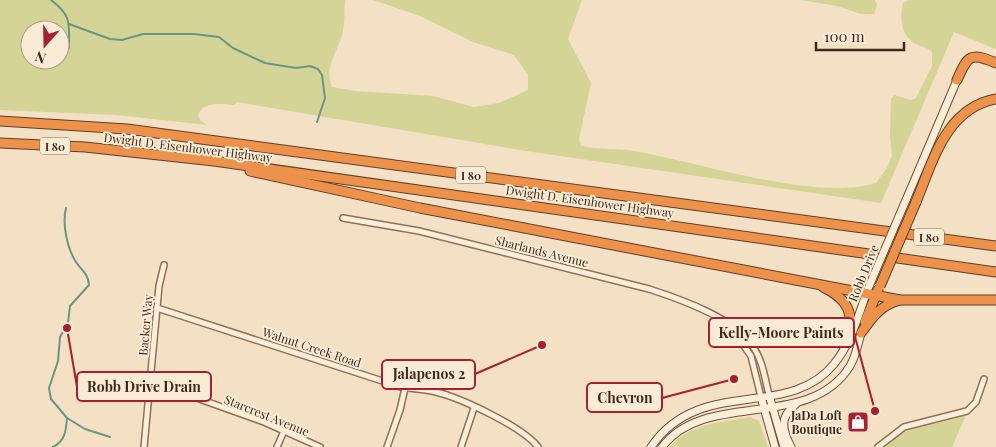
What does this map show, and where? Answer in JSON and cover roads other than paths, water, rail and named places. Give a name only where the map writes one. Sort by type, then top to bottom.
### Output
[{"type":"highway","points":[[957,80],[966,61],[971,57],[982,57],[996,63]]},
{"type":"highway","points":[[862,334],[873,289],[916,202],[950,126],[974,106],[996,99]]},
{"type":"highway","name":"Dwight D. Eisenhower Highway","points":[[0,120],[127,129],[996,246]]},
{"type":"highway","name":"Dwight D. Eisenhower Highway","points":[[0,143],[85,147],[214,160],[996,272]]},
{"type":"highway","points":[[214,160],[262,174],[420,208],[806,281],[873,289],[900,300]]},
{"type":"highway","points":[[862,228],[881,225],[996,240]]},
{"type":"highway","points":[[806,281],[835,293],[847,306],[851,323],[848,343]]},
{"type":"highway","points":[[862,334],[876,312],[892,302],[900,300],[996,300]]},
{"type":"main road","name":"Robb Drive","points":[[651,447],[666,427],[691,411],[796,389],[814,381],[833,365],[848,343],[873,289],[906,200],[957,80]]},
{"type":"main road","points":[[662,447],[676,433],[695,422],[798,402],[830,387],[844,375],[854,358],[862,334]]},
{"type":"main road","name":"Sharlands Avenue","points":[[769,395],[784,447]]},
{"type":"main road","name":"Sharlands Avenue","points":[[760,397],[775,447]]},
{"type":"main road","points":[[791,447],[784,432],[783,419],[787,412],[798,402]]},
{"type":"street","name":"Sharlands Avenue","points":[[343,218],[419,231],[649,290],[690,303],[742,331],[754,348],[762,366],[769,395]]},
{"type":"street","name":"Backer Way","points":[[144,447],[157,308],[164,265]]},
{"type":"street","name":"Walnut Creek Road","points":[[157,308],[404,388],[435,392],[512,425],[529,436],[538,447]]},
{"type":"street","name":"Sharlands Avenue","points":[[729,325],[751,356],[760,397]]},
{"type":"street","points":[[878,447],[904,427],[967,411],[976,402],[984,379]]},
{"type":"street","name":"Starcrest Avenue","points":[[150,385],[166,387],[284,431],[320,447]]},
{"type":"street","points":[[387,447],[400,410],[404,388]]},
{"type":"street","points":[[461,447],[474,408]]},
{"type":"street","points":[[277,447],[284,431]]},
{"type":"waterway","points":[[51,0],[63,11],[68,20]]},
{"type":"waterway","points":[[70,24],[110,39],[122,40],[143,34],[194,34],[219,37],[233,48],[265,63],[296,68],[310,66],[318,69],[322,75],[325,98],[317,122]]},
{"type":"waterway","points":[[53,447],[60,442],[64,435],[67,418],[51,399],[49,388],[58,361],[60,337],[68,323],[70,306],[89,285],[86,275],[76,262],[68,243],[65,228],[66,208]]},
{"type":"waterway","points":[[67,418],[85,429],[110,437]]},
{"type":"place","name":"Robb Drive Drain","points":[[67,328]]},
{"type":"place","name":"Jalapenos 2","points":[[542,345]]},
{"type":"place","name":"Chevron","points":[[734,379]]},
{"type":"place","name":"Kelly-Moore Paints","points":[[875,411]]},
{"type":"place","name":"JaDa Loft Boutique","points":[[858,422]]}]
